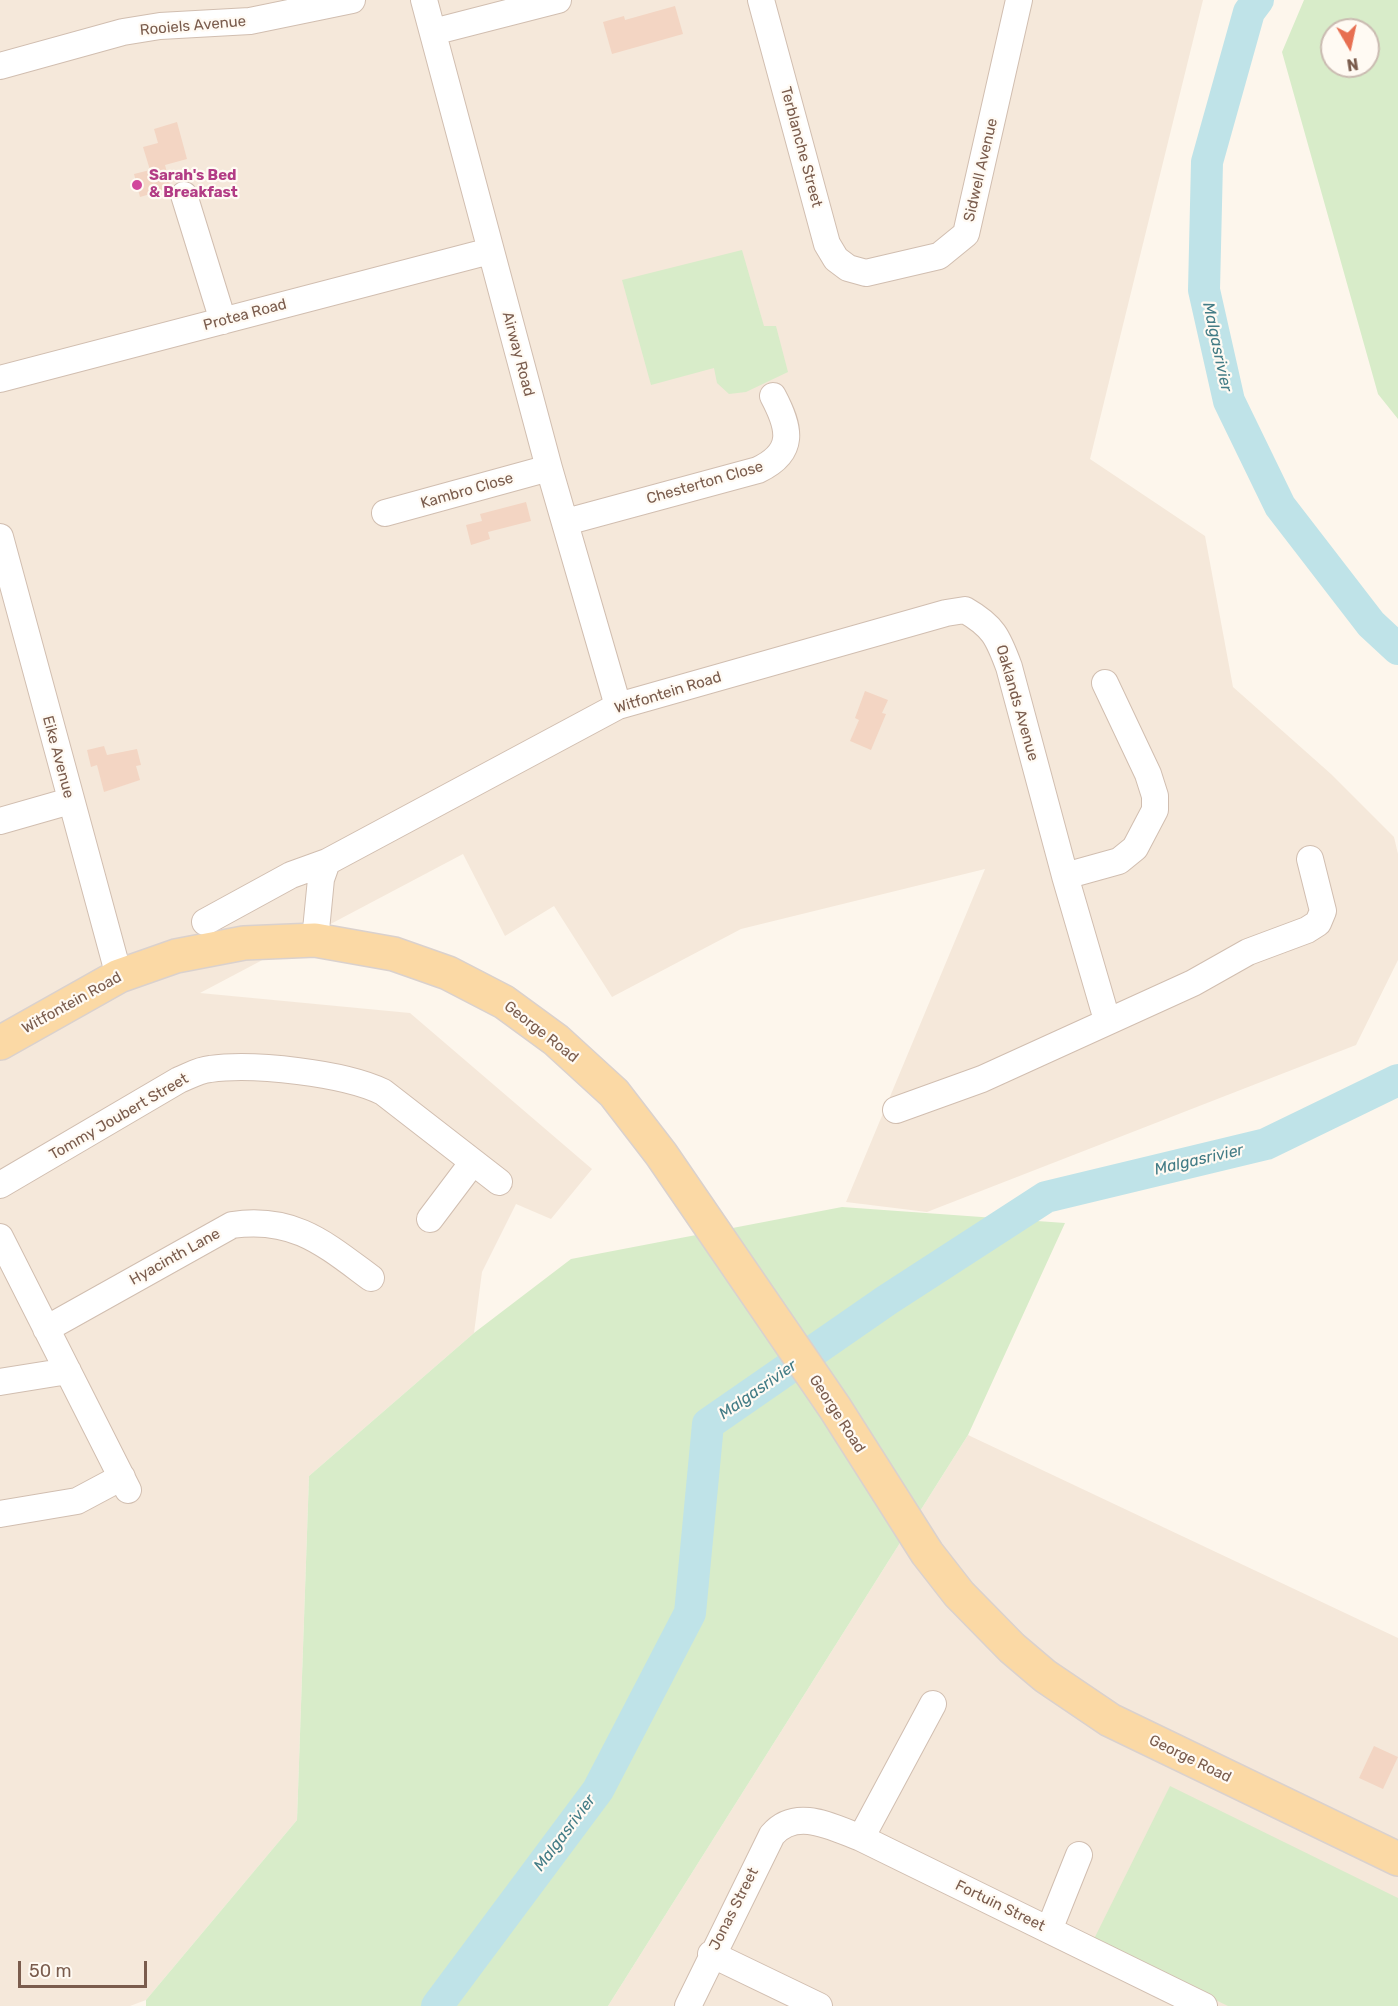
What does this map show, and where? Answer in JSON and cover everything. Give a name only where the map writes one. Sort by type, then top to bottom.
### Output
[{"type":"main road","name":"Witfontein Road","points":[[0,1043],[119,976],[176,956],[244,943],[315,940]]},
{"type":"main road","name":"George Road","points":[[315,940],[394,954],[448,973],[504,1002],[556,1040],[614,1093],[661,1154],[835,1408],[941,1572],[990,1626],[1045,1676],[1110,1720],[1398,1859]]},
{"type":"street","name":"Rooiels Avenue","points":[[0,66],[123,32],[160,26],[250,21],[352,0]]},
{"type":"street","name":"Airway Road","points":[[424,0],[549,468],[618,706]]},
{"type":"street","points":[[433,32],[558,0]]},
{"type":"street","name":"Terblanche Street","points":[[761,0],[827,244],[836,259],[848,268],[866,273]]},
{"type":"street","name":"Sidwell Avenue","points":[[866,273],[939,256],[966,234],[1019,0]]},
{"type":"street","points":[[184,195],[223,321]]},
{"type":"street","name":"Protea Road","points":[[0,379],[490,251]]},
{"type":"street","name":"Chesterton Close","points":[[566,522],[758,470],[772,463],[782,452],[787,436],[786,424],[774,396]]},
{"type":"street","name":"Kambro Close","points":[[385,513],[549,468]]},
{"type":"street","name":"Eike Avenue","points":[[0,537],[119,976]]},
{"type":"street","name":"Witfontein Road","points":[[205,922],[291,875],[327,862],[618,706],[946,613],[965,610]]},
{"type":"street","name":"Oaklands Avenue","points":[[965,610],[989,626],[997,636],[1009,667],[1065,876],[1107,1020]]},
{"type":"street","points":[[1065,876],[1119,861],[1135,848],[1155,810],[1155,796],[1148,774],[1105,682]]},
{"type":"street","points":[[0,821],[70,801]]},
{"type":"street","points":[[896,1110],[982,1079],[1107,1020],[1193,983],[1248,952],[1307,930],[1318,923],[1323,910],[1310,859]]},
{"type":"street","points":[[315,940],[321,879],[327,862]]},
{"type":"street","name":"Tommy Joubert Street","points":[[0,1185],[179,1080],[206,1069],[231,1067],[293,1072],[363,1082],[383,1092],[499,1182]]},
{"type":"street","points":[[430,1219],[473,1162]]},
{"type":"street","name":"Hyacinth Lane","points":[[46,1329],[201,1242],[239,1224],[271,1224],[304,1232],[371,1278]]},
{"type":"street","points":[[0,1237],[125,1483],[77,1501],[0,1514]]},
{"type":"street","points":[[0,1382],[68,1371]]},
{"type":"street","points":[[861,1838],[933,1704]]},
{"type":"street","name":"Fortuin Street","points":[[792,1820],[817,1822],[861,1838],[1204,2006]]},
{"type":"street","name":"Jonas Street","points":[[688,2006],[711,1954],[766,1844],[779,1827],[792,1820]]},
{"type":"street","points":[[1049,1930],[1079,1855]]},
{"type":"street","points":[[711,1954],[819,2006]]},
{"type":"shaded area","points":[[0,0],[1203,0],[1090,459],[1205,536],[1233,687],[1331,774],[1394,837],[1398,854],[1398,960],[1356,1045],[927,1212],[846,1202],[985,869],[741,929],[612,997],[554,906],[505,936],[463,854],[200,993],[410,1013],[592,1169],[551,1219],[516,1204],[482,1272],[474,1333],[309,1476],[297,1820],[146,2000],[130,2006],[0,2006]]},
{"type":"shaded area","points":[[968,1435],[1398,1638],[1398,2006],[608,2006]]},
{"type":"green space","points":[[1304,0],[1398,0],[1398,419],[1378,394],[1282,52]]},
{"type":"green space","points":[[742,250],[764,326],[776,326],[788,372],[746,392],[729,394],[717,383],[714,368],[651,385],[622,280]]},
{"type":"green space","points":[[842,1207],[1065,1223],[968,1435],[608,2006],[146,2006],[146,2000],[297,1820],[309,1476],[474,1333],[571,1259]]},
{"type":"green space","points":[[1170,1786],[1398,1898],[1398,2006],[1228,2006],[1093,1941]]},
{"type":"building","points":[[675,6],[683,34],[612,54],[603,22],[624,16],[625,20]]},
{"type":"building","points":[[177,122],[187,159],[165,165],[171,188],[140,197],[134,174],[150,170],[143,147],[158,143],[154,129]]},
{"type":"building","points":[[526,502],[531,521],[488,532],[490,539],[471,545],[466,525],[482,521],[480,514]]},
{"type":"building","points":[[865,691],[888,700],[882,713],[886,714],[871,750],[850,741],[859,720],[855,718]]},
{"type":"building","points":[[104,746],[107,755],[137,749],[141,765],[136,766],[140,780],[104,792],[97,765],[91,767],[87,750]]},
{"type":"building","points":[[1374,1746],[1398,1757],[1383,1789],[1359,1778]]},
{"type":"waterway","name":"Malgasrivier","points":[[1258,0],[1249,12],[1207,162],[1204,290],[1229,401],[1280,506],[1371,624],[1398,649]]},
{"type":"waterway","name":"Malgasrivier","points":[[437,2006],[598,1790],[690,1613],[708,1424],[887,1300],[1046,1197],[1266,1144],[1398,1080]]},
{"type":"place","name":"Sarah's Bed & Breakfast","points":[[137,185]]}]
